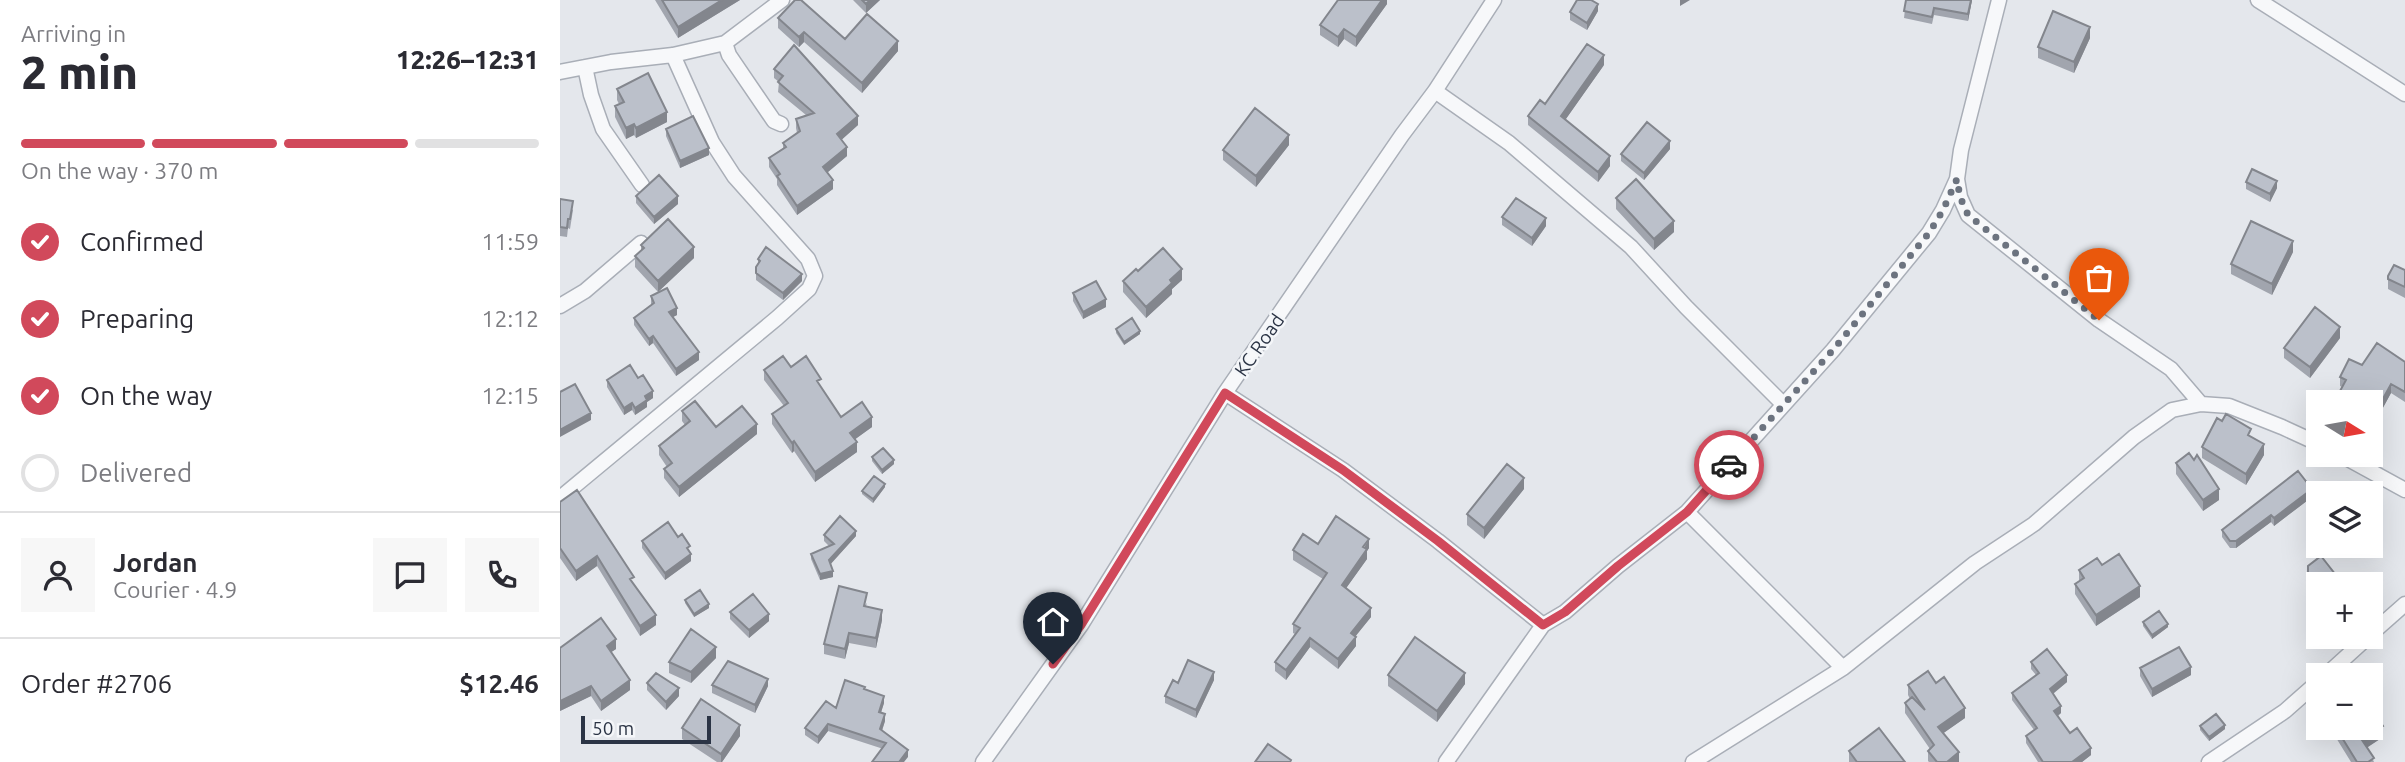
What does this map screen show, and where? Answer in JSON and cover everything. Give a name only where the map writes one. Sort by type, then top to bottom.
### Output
[{"type":"street","points":[[560,72],[673,55],[725,43],[782,0]]},
{"type":"street","name":"KC Road","points":[[983,762],[1081,625],[1225,393],[1435,91],[1494,0]]},
{"type":"street","points":[[1446,762],[1543,625],[1565,612],[1687,512],[1833,350],[1929,233],[1957,179],[1961,150],[1999,0]]},
{"type":"street","points":[[2258,0],[2405,94]]},
{"type":"street","points":[[725,43],[729,55],[774,121],[781,124]]},
{"type":"street","points":[[560,498],[777,318],[809,289],[815,275],[808,259],[761,209],[712,142],[673,55]]},
{"type":"street","points":[[585,67],[603,129],[642,185]]},
{"type":"street","points":[[1435,91],[1509,143],[1632,247],[1686,307],[1783,404]]},
{"type":"street","points":[[1957,179],[1960,197],[1968,215],[2099,320],[2171,369],[2200,404]]},
{"type":"street","points":[[560,306],[585,291],[641,243]]},
{"type":"street","points":[[1225,393],[1343,470],[1543,625]]},
{"type":"street","points":[[1693,762],[1843,668],[1975,563],[2034,524],[2134,437],[2172,410],[2200,404],[2229,406],[2306,439]]},
{"type":"street","points":[[2363,467],[2405,490]]},
{"type":"street","points":[[1687,512],[1843,668]]},
{"type":"street","points":[[2383,624],[2405,604]]},
{"type":"street","points":[[2340,663],[2355,649]]},
{"type":"street","points":[[2209,762],[2285,712],[2306,693]]},
{"type":"building","points":[[662,0],[722,0],[678,27]]},
{"type":"building","points":[[795,0],[801,0],[845,39],[867,14],[898,41],[862,83],[804,32],[799,37],[778,18]]},
{"type":"building","points":[[1338,0],[1382,0],[1356,37],[1344,29],[1338,37],[1320,25]]},
{"type":"building","points":[[1577,0],[1591,0],[1598,4],[1587,23],[1570,12]]},
{"type":"building","points":[[1906,0],[1971,0],[1968,14],[1934,8],[1932,17],[1904,11]]},
{"type":"building","points":[[2053,11],[2090,27],[2074,62],[2038,47]]},
{"type":"building","points":[[1587,44],[1604,55],[1561,116],[1610,156],[1598,172],[1528,116],[1540,100],[1545,104]]},
{"type":"building","points":[[794,45],[858,116],[837,134],[847,147],[823,167],[833,180],[797,206],[777,176],[780,174],[769,158],[786,147],[783,143],[800,131],[796,119],[814,113],[778,82],[783,76],[774,69]]},
{"type":"building","points":[[648,73],[667,112],[636,128],[634,124],[626,128],[615,106],[624,102],[617,89]]},
{"type":"building","points":[[1255,108],[1289,135],[1256,176],[1223,150]]},
{"type":"building","points":[[693,116],[709,148],[680,161],[666,129]]},
{"type":"building","points":[[1647,122],[1670,141],[1644,173],[1621,154]]},
{"type":"building","points":[[2252,169],[2277,181],[2270,194],[2246,182]]},
{"type":"building","points":[[659,175],[678,196],[654,217],[636,196]]},
{"type":"building","points":[[1636,179],[1674,221],[1654,239],[1616,198]]},
{"type":"building","points":[[1516,198],[1546,218],[1532,238],[1502,217]]},
{"type":"building","points":[[560,199],[573,201],[567,228],[560,227]]},
{"type":"building","points":[[668,219],[694,247],[658,281],[635,256],[644,248],[641,245]]},
{"type":"building","points":[[2251,221],[2293,241],[2272,284],[2231,264]]},
{"type":"building","points":[[766,247],[802,274],[783,293],[756,273],[760,261],[758,259]]},
{"type":"building","points":[[1163,248],[1182,269],[1170,280],[1172,283],[1146,307],[1123,281]]},
{"type":"building","points":[[2394,265],[2405,270],[2405,287],[2388,279]]},
{"type":"building","points":[[1096,281],[1106,299],[1083,312],[1073,293]]},
{"type":"building","points":[[667,288],[677,308],[669,312],[699,352],[676,369],[653,336],[649,339],[634,318],[654,303],[651,296]]},
{"type":"building","points":[[2315,307],[2340,327],[2310,367],[2284,348]]},
{"type":"building","points":[[1132,318],[1140,331],[1124,342],[1116,329]]},
{"type":"building","points":[[2377,343],[2405,362],[2405,392],[2391,384],[2384,397],[2384,390],[2341,390],[2346,380],[2340,377],[2349,359],[2362,365]]},
{"type":"building","points":[[783,356],[791,367],[806,356],[821,379],[817,381],[841,417],[862,402],[872,417],[850,433],[857,442],[815,472],[772,414],[788,403],[764,370]]},
{"type":"building","points":[[630,365],[638,378],[643,375],[653,391],[645,396],[647,400],[635,408],[632,403],[624,408],[607,380]]},
{"type":"building","points":[[575,384],[591,413],[560,430],[560,392]]},
{"type":"building","points":[[695,401],[716,427],[742,406],[757,424],[679,487],[664,469],[672,463],[659,446],[690,421],[682,411]]},
{"type":"building","points":[[2226,414],[2251,429],[2248,435],[2264,444],[2246,474],[2202,447],[2217,418],[2222,421]]},
{"type":"building","points":[[883,448],[894,460],[882,470],[872,457]]},
{"type":"building","points":[[2189,453],[2194,460],[2197,455],[2219,489],[2203,500],[2176,463]]},
{"type":"building","points":[[1507,464],[1524,478],[1484,528],[1467,514]]},
{"type":"building","points":[[2298,471],[2306,481],[2306,494],[2274,518],[2271,515],[2236,541],[2230,541],[2222,530]]},
{"type":"building","points":[[874,476],[885,484],[873,499],[862,491]]},
{"type":"building","points":[[577,490],[634,577],[630,579],[656,615],[640,626],[597,556],[576,571],[560,548],[560,502]]},
{"type":"building","points":[[840,516],[856,531],[829,560],[833,571],[820,574],[811,554],[834,544],[824,535]]},
{"type":"building","points":[[1336,516],[1369,539],[1363,547],[1367,549],[1342,585],[1371,608],[1351,633],[1356,637],[1338,659],[1310,638],[1286,670],[1275,662],[1300,628],[1293,624],[1327,573],[1293,550],[1303,534],[1318,544]]},
{"type":"building","points":[[668,522],[678,537],[682,534],[690,546],[687,548],[691,554],[665,573],[642,541]]},
{"type":"building","points":[[2119,554],[2140,586],[2096,615],[2075,584],[2084,578],[2079,570],[2097,558],[2102,565]]},
{"type":"building","points":[[2323,558],[2334,572],[2308,572],[2308,566]]},
{"type":"building","points":[[839,586],[867,593],[864,606],[882,610],[876,638],[849,633],[845,649],[824,644]]},
{"type":"building","points":[[700,590],[709,604],[694,614],[685,600]]},
{"type":"building","points":[[753,594],[769,614],[749,630],[730,612]]},
{"type":"building","points":[[2159,611],[2168,624],[2152,635],[2143,622]]},
{"type":"building","points":[[601,618],[616,639],[607,646],[630,680],[601,701],[591,686],[560,701],[560,648]]},
{"type":"building","points":[[691,629],[716,647],[691,672],[669,662]]},
{"type":"building","points":[[1415,637],[1465,673],[1437,711],[1388,675]]},
{"type":"building","points":[[2179,647],[2191,667],[2152,689],[2140,668]]},
{"type":"building","points":[[2047,649],[2067,675],[2050,689],[2061,706],[2054,711],[2070,733],[2077,728],[2091,748],[2072,762],[2043,762],[2026,736],[2037,728],[2012,693],[2039,673],[2031,662]]},
{"type":"building","points":[[1188,660],[1214,672],[1196,710],[1165,696],[1173,680],[1178,683]]},
{"type":"building","points":[[728,661],[768,679],[755,705],[712,685]]},
{"type":"building","points":[[1928,671],[1936,683],[1944,677],[1965,708],[1938,727],[1959,752],[1947,762],[1937,762],[1928,751],[1934,745],[1905,703],[1912,697],[1925,710],[1908,685]]},
{"type":"building","points":[[656,673],[679,688],[666,702],[647,683]]},
{"type":"building","points":[[845,680],[884,696],[879,712],[885,714],[880,729],[908,750],[899,762],[872,762],[886,743],[828,724],[818,737],[805,728],[826,701],[836,708]]},
{"type":"building","points":[[701,699],[740,725],[721,754],[682,728]]},
{"type":"building","points":[[2216,714],[2225,725],[2209,737],[2200,726]]},
{"type":"building","points":[[1879,728],[1905,762],[1857,762],[1849,751]]},
{"type":"building","points":[[2343,740],[2362,740],[2374,758],[2368,762],[2357,762]]},
{"type":"building","points":[[1268,744],[1291,760],[1290,762],[1255,762]]},
{"type":"way so far","points":[[1729,465],[1833,350],[1929,233],[1957,179],[1960,197],[1968,215],[2099,320]]},
{"type":"route","points":[[1053,664],[1081,625],[1225,393],[1343,470],[1543,625],[1565,612],[1687,512],[1729,465]]}]
